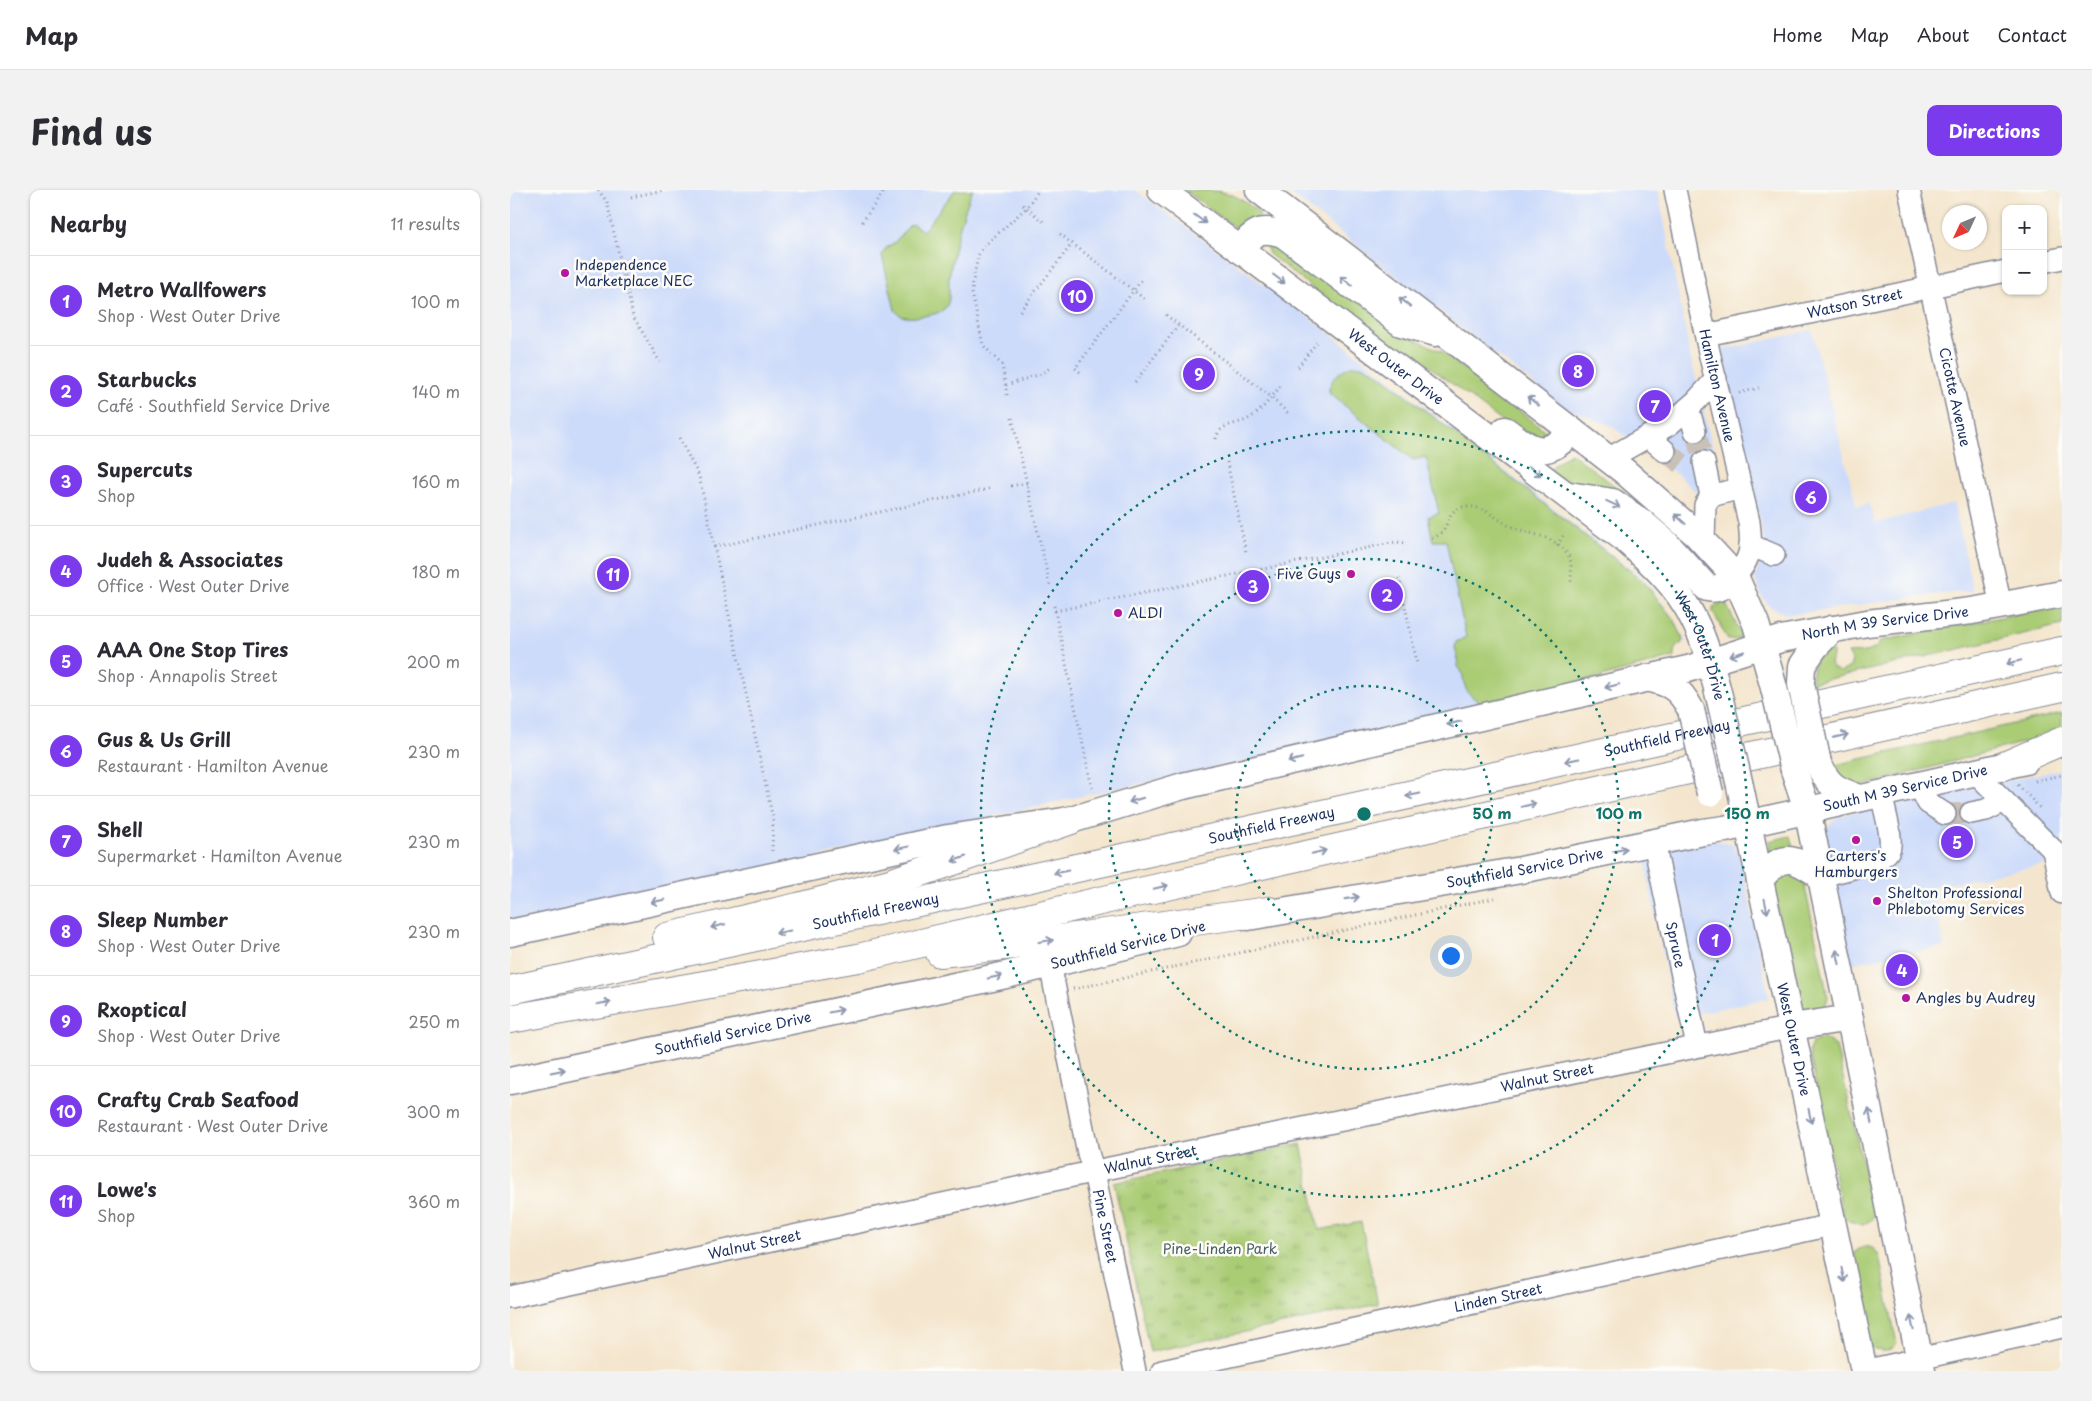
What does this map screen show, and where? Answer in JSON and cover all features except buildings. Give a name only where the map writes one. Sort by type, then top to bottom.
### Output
[{"type":"highway","name":"Southfield Freeway","points":[[510,990],[1109,861],[2062,651]]},
{"type":"highway","points":[[510,1019],[858,958],[1113,898],[2062,687]]},
{"type":"highway","points":[[2008,784],[2062,741]]},
{"type":"highway","points":[[510,990],[658,940],[890,883],[1071,820]]},
{"type":"highway","points":[[858,958],[957,952],[1269,912]]},
{"type":"main road","name":"West Outer Drive","points":[[1161,190],[1622,536],[1652,563],[1677,592],[1695,620],[1710,663],[1740,786],[1864,1371]]},
{"type":"main road","points":[[1259,190],[1608,459],[1662,503],[1704,542],[1735,576],[1747,601],[1764,644],[1774,688],[1806,767],[1839,791],[1870,796]]},
{"type":"main road","points":[[1240,250],[1247,239],[1257,232],[1270,230],[1283,234],[1401,323],[1449,336]]},
{"type":"main road","points":[[1377,352],[1414,359],[1522,442],[1537,449],[1551,449],[1562,442],[1572,431]]},
{"type":"main road","points":[[1566,494],[1613,502],[1665,542],[1707,588],[1714,590],[1722,587],[1735,576]]},
{"type":"main road","name":"North M 39 Service Drive","points":[[1710,663],[1781,639],[1832,629],[1920,616],[1972,611],[2062,594]]},
{"type":"main road","points":[[1832,629],[1815,647],[1802,666],[1801,684],[1807,810],[1921,1365]]},
{"type":"main road","points":[[510,933],[948,838],[1071,820],[1183,786],[1710,663]]},
{"type":"main road","points":[[1646,678],[1669,683],[1683,694],[1692,710],[1712,808],[1703,832]]},
{"type":"main road","name":"South M 39 Service Drive","points":[[1748,824],[1975,772],[2008,784],[2062,754]]},
{"type":"main road","name":"Southfield Service Drive","points":[[510,1081],[1050,964],[1269,912],[1442,884],[1748,824]]},
{"type":"main road","points":[[1760,880],[1774,863],[1786,859],[1802,862],[1821,876]]},
{"type":"main road","points":[[1792,1027],[1850,1018]]},
{"type":"street","name":"Hamilton Avenue","points":[[1675,190],[1748,522],[1750,546],[1744,567],[1735,576]]},
{"type":"street","name":"Cicotte Avenue","points":[[1909,190],[2000,606]]},
{"type":"street","points":[[2047,261],[2062,258]]},
{"type":"street","name":"Watson Street","points":[[1706,335],[2002,272]]},
{"type":"street","points":[[1608,459],[1670,424],[1716,380]]},
{"type":"street","points":[[1688,408],[1695,431]]},
{"type":"street","points":[[1649,437],[1665,451]]},
{"type":"street","points":[[1697,466],[1709,489],[1705,505],[1704,542]]},
{"type":"street","points":[[1709,489],[1741,488]]},
{"type":"street","points":[[1750,546],[1774,555]]},
{"type":"street","points":[[1972,812],[1986,810],[2008,784],[2058,854],[2062,893]]},
{"type":"street","points":[[1919,785],[1928,803],[1945,814]]},
{"type":"street","points":[[1821,876],[1883,857],[1889,849],[1889,836],[1870,796]]},
{"type":"street","name":"Spruce","points":[[1654,843],[1697,1046]]},
{"type":"street","name":"Pine Street","points":[[1050,964],[1135,1371]]},
{"type":"street","name":"Walnut Street","points":[[510,1297],[1094,1172],[1792,1027]]},
{"type":"street","name":"Linden Street","points":[[1162,1371],[1832,1225]]},
{"type":"street","points":[[1864,1371],[1921,1365],[2062,1327]]},
{"type":"path","points":[[598,190],[607,202],[633,316],[660,362]]},
{"type":"path","points":[[631,197],[664,190]]},
{"type":"path","points":[[862,222],[885,190]]},
{"type":"path","points":[[1007,395],[1002,365],[983,345],[972,293],[975,267],[983,247],[1039,190]]},
{"type":"path","points":[[607,202],[613,201]]},
{"type":"path","points":[[1024,206],[1044,222]]},
{"type":"path","points":[[1060,234],[1146,300]]},
{"type":"path","points":[[1020,311],[1072,244]]},
{"type":"path","points":[[1080,372],[1075,368],[1142,278]]},
{"type":"path","points":[[1166,315],[1271,397],[1289,414]]},
{"type":"path","points":[[1135,382],[1178,326]]},
{"type":"path","points":[[1298,367],[1317,342]]},
{"type":"path","points":[[1006,386],[1041,374],[1050,367]]},
{"type":"path","points":[[1216,440],[1217,433],[1222,428],[1246,420],[1282,384]]},
{"type":"path","points":[[1739,393],[1759,388]]},
{"type":"path","points":[[1012,418],[1050,586]]},
{"type":"path","points":[[679,438],[699,476],[773,819],[772,851]]},
{"type":"path","points":[[1227,462],[1246,552]]},
{"type":"path","points":[[1011,486],[1028,483]]},
{"type":"path","points":[[714,547],[989,489]]},
{"type":"path","points":[[1432,538],[1439,536],[1444,530],[1451,514],[1455,510],[1468,507],[1478,508],[1508,525],[1536,533],[1557,545],[1568,555],[1571,583]]},
{"type":"path","points":[[1557,545],[1565,533]]},
{"type":"path","points":[[1055,611],[1396,542],[1405,543]]},
{"type":"path","points":[[1399,578],[1417,663]]},
{"type":"path","points":[[1054,606],[1092,788]]},
{"type":"path","points":[[2008,784],[2062,775]]},
{"type":"path","points":[[1070,990],[1496,898]]},
{"type":"shaded area","points":[[510,190],[1135,190],[1323,328],[1644,580],[1676,621],[1685,642],[1432,721],[1091,794],[816,857],[510,923]]},
{"type":"shaded area","points":[[1286,190],[1658,190],[1691,359],[1726,503],[1713,508],[1679,476],[1610,425],[1563,407]]},
{"type":"shaded area","points":[[1812,330],[1857,507],[1869,504],[1875,523],[1954,503],[1973,591],[1922,596],[1796,614],[1785,614],[1769,606],[1761,595],[1755,579],[1765,544],[1722,350]]},
{"type":"shaded area","points":[[2062,769],[2062,861],[1933,887],[1944,947],[1849,964],[1824,831],[1838,816]]},
{"type":"shaded area","points":[[1713,840],[1732,844],[1740,856],[1769,998],[1675,1018],[1643,852]]},
{"type":"green space","points":[[955,190],[973,190],[961,222],[952,258],[948,303],[944,309],[934,314],[912,317],[901,316],[895,310],[882,255],[886,248],[895,242],[910,225],[913,224],[923,231]]},
{"type":"green space","points":[[1185,190],[1209,190],[1226,193],[1242,200],[1260,214],[1258,219],[1242,233]]},
{"type":"green space","points":[[1274,238],[1402,333],[1441,351],[1547,432],[1547,438],[1529,442],[1413,354],[1373,335],[1269,254],[1265,244],[1268,240]]},
{"type":"green space","points":[[1356,365],[1376,372],[1643,581],[1675,621],[1683,639],[1674,651],[1674,657],[1601,677],[1481,703],[1473,698],[1468,693],[1457,665],[1459,663],[1455,648],[1456,642],[1466,637],[1446,541],[1433,541],[1428,517],[1439,513],[1426,457],[1413,460],[1329,393],[1331,383],[1338,374]]},
{"type":"green space","points":[[1571,453],[1671,528],[1702,563],[1567,484],[1550,470]]},
{"type":"green space","points":[[1725,602],[1741,634],[1739,639],[1728,640],[1713,612],[1713,608]]},
{"type":"green space","points":[[2062,605],[2062,625],[1812,683],[1812,672],[1815,663],[1821,656],[1831,650],[1833,653],[1830,663],[1834,669],[1841,672],[1850,667],[1852,660],[1848,653],[1871,650],[1880,641]]},
{"type":"green space","points":[[2062,713],[2062,732],[1862,786],[1846,786],[1830,766]]},
{"type":"green space","points":[[1790,836],[1793,849],[1770,855],[1769,841]]},
{"type":"green space","points":[[1787,867],[1803,877],[1828,998],[1824,1009],[1806,1014],[1798,1007],[1772,883]]},
{"type":"green space","points":[[1824,1038],[1836,1046],[1874,1215],[1871,1220],[1863,1225],[1849,1221],[1843,1216],[1809,1051],[1812,1043]]},
{"type":"green space","name":"Pine-Linden Park","points":[[1301,1144],[1319,1230],[1361,1222],[1378,1304],[1150,1352],[1114,1183]]},
{"type":"green space","points":[[1862,1247],[1872,1248],[1879,1256],[1897,1344],[1888,1350],[1882,1351],[1871,1347],[1853,1260],[1855,1252]]},
{"type":"tunnel","points":[[1695,431],[1704,462]]},
{"type":"tunnel","points":[[1665,451],[1690,470]]},
{"type":"tunnel","points":[[1945,814],[1971,813]]},
{"type":"place","name":"Independence Marketplace NEC","points":[[565,273]]},
{"type":"place","name":"Crafty Crab Seafood","points":[[1077,296]]},
{"type":"place","name":"Sleep Number","points":[[1578,371]]},
{"type":"place","name":"Rxoptical","points":[[1199,374]]},
{"type":"place","name":"Shell","points":[[1655,406]]},
{"type":"place","name":"Gus & Us Grill","points":[[1811,497]]},
{"type":"place","name":"Lowe's","points":[[613,574]]},
{"type":"place","name":"Five Guys","points":[[1351,574]]},
{"type":"place","name":"Supercuts","points":[[1253,586]]},
{"type":"place","name":"Starbucks","points":[[1387,595]]},
{"type":"place","name":"ALDI","points":[[1118,613]]},
{"type":"place","name":"Carters's Hamburgers","points":[[1856,840]]},
{"type":"place","name":"AAA One Stop Tires","points":[[1957,842]]},
{"type":"place","name":"Shelton Professional Phlebotomy Services","points":[[1877,901]]},
{"type":"place","name":"Metro Wallfowers","points":[[1715,940]]},
{"type":"place","name":"Judeh & Associates","points":[[1902,970]]},
{"type":"place","name":"Angles by Audrey","points":[[1906,998]]}]
